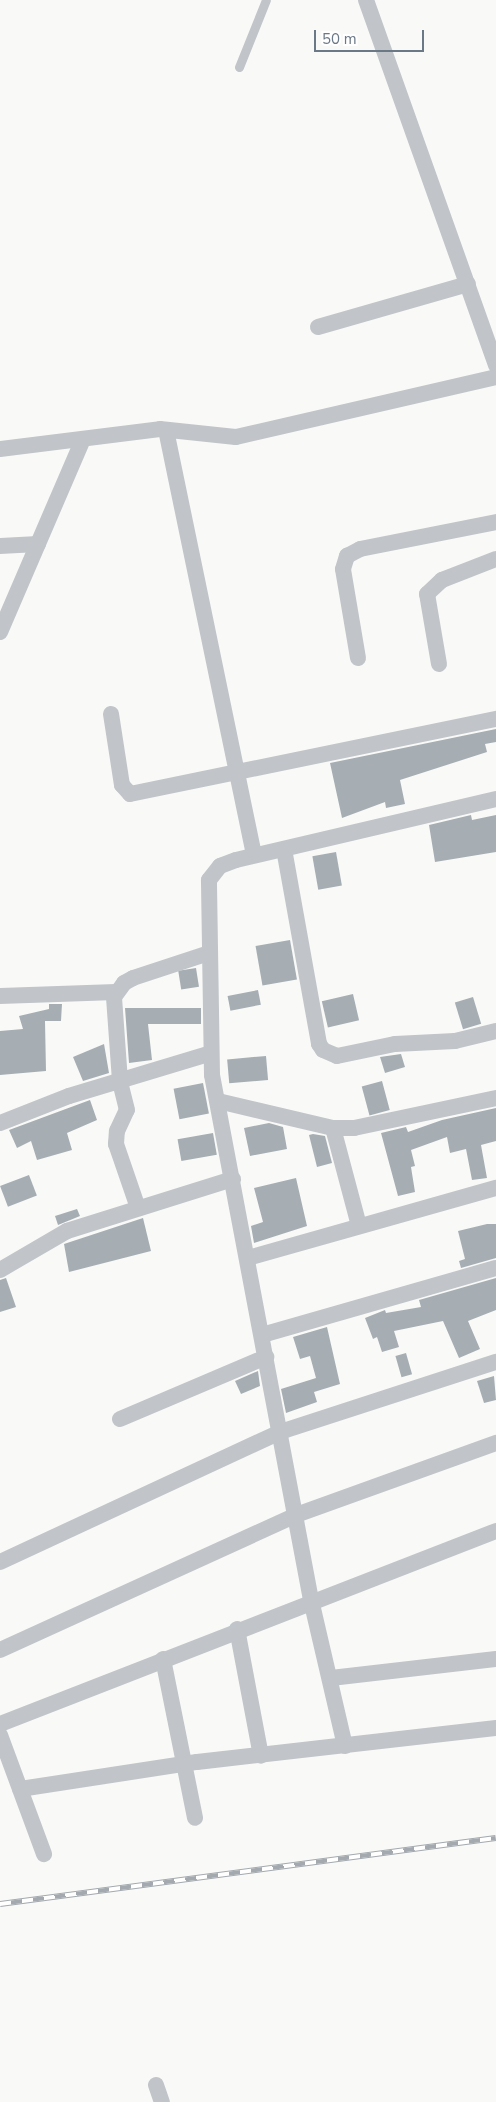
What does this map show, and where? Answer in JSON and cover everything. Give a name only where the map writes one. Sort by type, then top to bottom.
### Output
[{"type":"street","points":[[366,0],[496,366]]},
{"type":"street","points":[[318,327],[468,284]]},
{"type":"street","points":[[0,449],[166,430],[236,437],[496,377]]},
{"type":"street","points":[[166,430],[254,856]]},
{"type":"street","points":[[0,632],[84,439]]},
{"type":"street","points":[[358,658],[343,569],[347,556],[360,549],[496,522]]},
{"type":"street","points":[[0,546],[38,544]]},
{"type":"street","points":[[440,664],[427,594],[442,580],[496,559]]},
{"type":"street","points":[[111,714],[122,785],[128,794],[236,774],[496,719]]},
{"type":"street","points":[[345,1746],[331,1678],[311,1600],[218,1101],[211,1053],[209,880],[220,866],[254,856],[496,800]]},
{"type":"street","points":[[284,849],[323,1050],[337,1056],[421,1041],[456,1041],[496,1032]]},
{"type":"street","points":[[0,996],[116,992],[133,978],[209,953]]},
{"type":"street","points":[[116,992],[114,1002],[120,1081],[127,1110],[117,1130],[116,1144],[138,1208]]},
{"type":"street","points":[[0,1123],[120,1081],[211,1053]]},
{"type":"street","points":[[218,1101],[334,1128],[354,1128],[496,1098]]},
{"type":"street","points":[[334,1128],[359,1226]]},
{"type":"street","points":[[0,1270],[67,1231],[233,1178]]},
{"type":"street","points":[[248,1258],[496,1188]]},
{"type":"street","points":[[262,1335],[496,1268]]},
{"type":"street","points":[[120,1419],[266,1357]]},
{"type":"street","points":[[0,1562],[280,1432],[496,1362]]},
{"type":"street","points":[[0,1650],[296,1515],[496,1443]]},
{"type":"street","points":[[0,1724],[311,1600],[496,1531]]},
{"type":"street","points":[[237,1629],[261,1756]]},
{"type":"street","points":[[163,1659],[195,1818]]},
{"type":"street","points":[[331,1678],[496,1659]]},
{"type":"street","points":[[20,1789],[184,1764],[496,1728]]},
{"type":"street","points":[[0,1735],[44,1854]]},
{"type":"street","points":[[156,2085],[162,2102]]},
{"type":"lane","points":[[239,67],[266,0]]},
{"type":"building","points":[[496,729],[496,742],[485,744],[487,752],[400,780],[405,804],[386,808],[385,802],[342,818],[330,763]]},
{"type":"building","points":[[471,815],[472,820],[496,815],[496,852],[435,862],[429,825]]},
{"type":"building","points":[[336,852],[342,885],[318,890],[312,856]]},
{"type":"building","points":[[290,940],[297,979],[262,985],[256,946]]},
{"type":"building","points":[[196,968],[199,987],[181,990],[178,971]]},
{"type":"building","points":[[258,990],[261,1005],[230,1011],[228,996]]},
{"type":"building","points":[[353,994],[359,1020],[328,1028],[322,1001]]},
{"type":"building","points":[[473,997],[481,1024],[463,1029],[455,1003]]},
{"type":"building","points":[[49,1004],[62,1004],[61,1021],[45,1021],[46,1071],[0,1075],[0,1031],[23,1029],[19,1016],[49,1009]]},
{"type":"building","points":[[125,1008],[201,1008],[201,1024],[148,1024],[152,1060],[129,1063]]},
{"type":"building","points":[[104,1044],[109,1073],[83,1081],[73,1057]]},
{"type":"building","points":[[401,1054],[405,1067],[385,1073],[380,1057]]},
{"type":"building","points":[[266,1056],[268,1080],[229,1083],[227,1059]]},
{"type":"building","points":[[382,1081],[390,1110],[369,1115],[362,1086]]},
{"type":"building","points":[[203,1083],[209,1113],[179,1119],[174,1089]]},
{"type":"building","points":[[90,1100],[97,1120],[67,1133],[72,1150],[37,1160],[31,1141],[17,1148],[9,1130]]},
{"type":"building","points":[[496,1108],[496,1141],[481,1145],[487,1178],[472,1180],[466,1149],[450,1153],[447,1137],[411,1150],[415,1166],[411,1167],[415,1192],[398,1196],[381,1133],[406,1127],[408,1132],[442,1120]]},
{"type":"building","points":[[269,1123],[283,1127],[287,1149],[250,1156],[244,1128]]},
{"type":"building","points":[[213,1133],[217,1155],[181,1161],[178,1139]]},
{"type":"building","points":[[309,1135],[325,1136],[332,1163],[317,1167]]},
{"type":"building","points":[[29,1175],[37,1196],[8,1207],[0,1186]]},
{"type":"building","points":[[296,1178],[307,1226],[254,1243],[251,1226],[263,1222],[254,1188]]},
{"type":"building","points":[[77,1209],[80,1216],[58,1225],[55,1216]]},
{"type":"building","points":[[143,1218],[151,1251],[69,1272],[64,1244]]},
{"type":"building","points":[[487,1224],[496,1224],[496,1258],[461,1268],[459,1261],[465,1259],[458,1231]]},
{"type":"building","points":[[6,1278],[16,1307],[0,1312],[0,1280]]},
{"type":"building","points":[[496,1278],[496,1310],[468,1321],[480,1349],[459,1358],[443,1321],[394,1331],[399,1347],[382,1352],[377,1337],[373,1339],[365,1318],[385,1310],[386,1313],[421,1307],[419,1300]]},
{"type":"building","points":[[327,1327],[340,1384],[314,1392],[317,1402],[286,1413],[281,1389],[316,1378],[310,1356],[300,1359],[293,1337]]},
{"type":"building","points":[[406,1353],[412,1374],[401,1377],[395,1356]]},
{"type":"building","points":[[258,1371],[260,1386],[241,1394],[235,1381]]},
{"type":"building","points":[[494,1376],[496,1400],[484,1403],[477,1381]]},
{"type":"railway","points":[[0,1904],[496,1838]]}]
